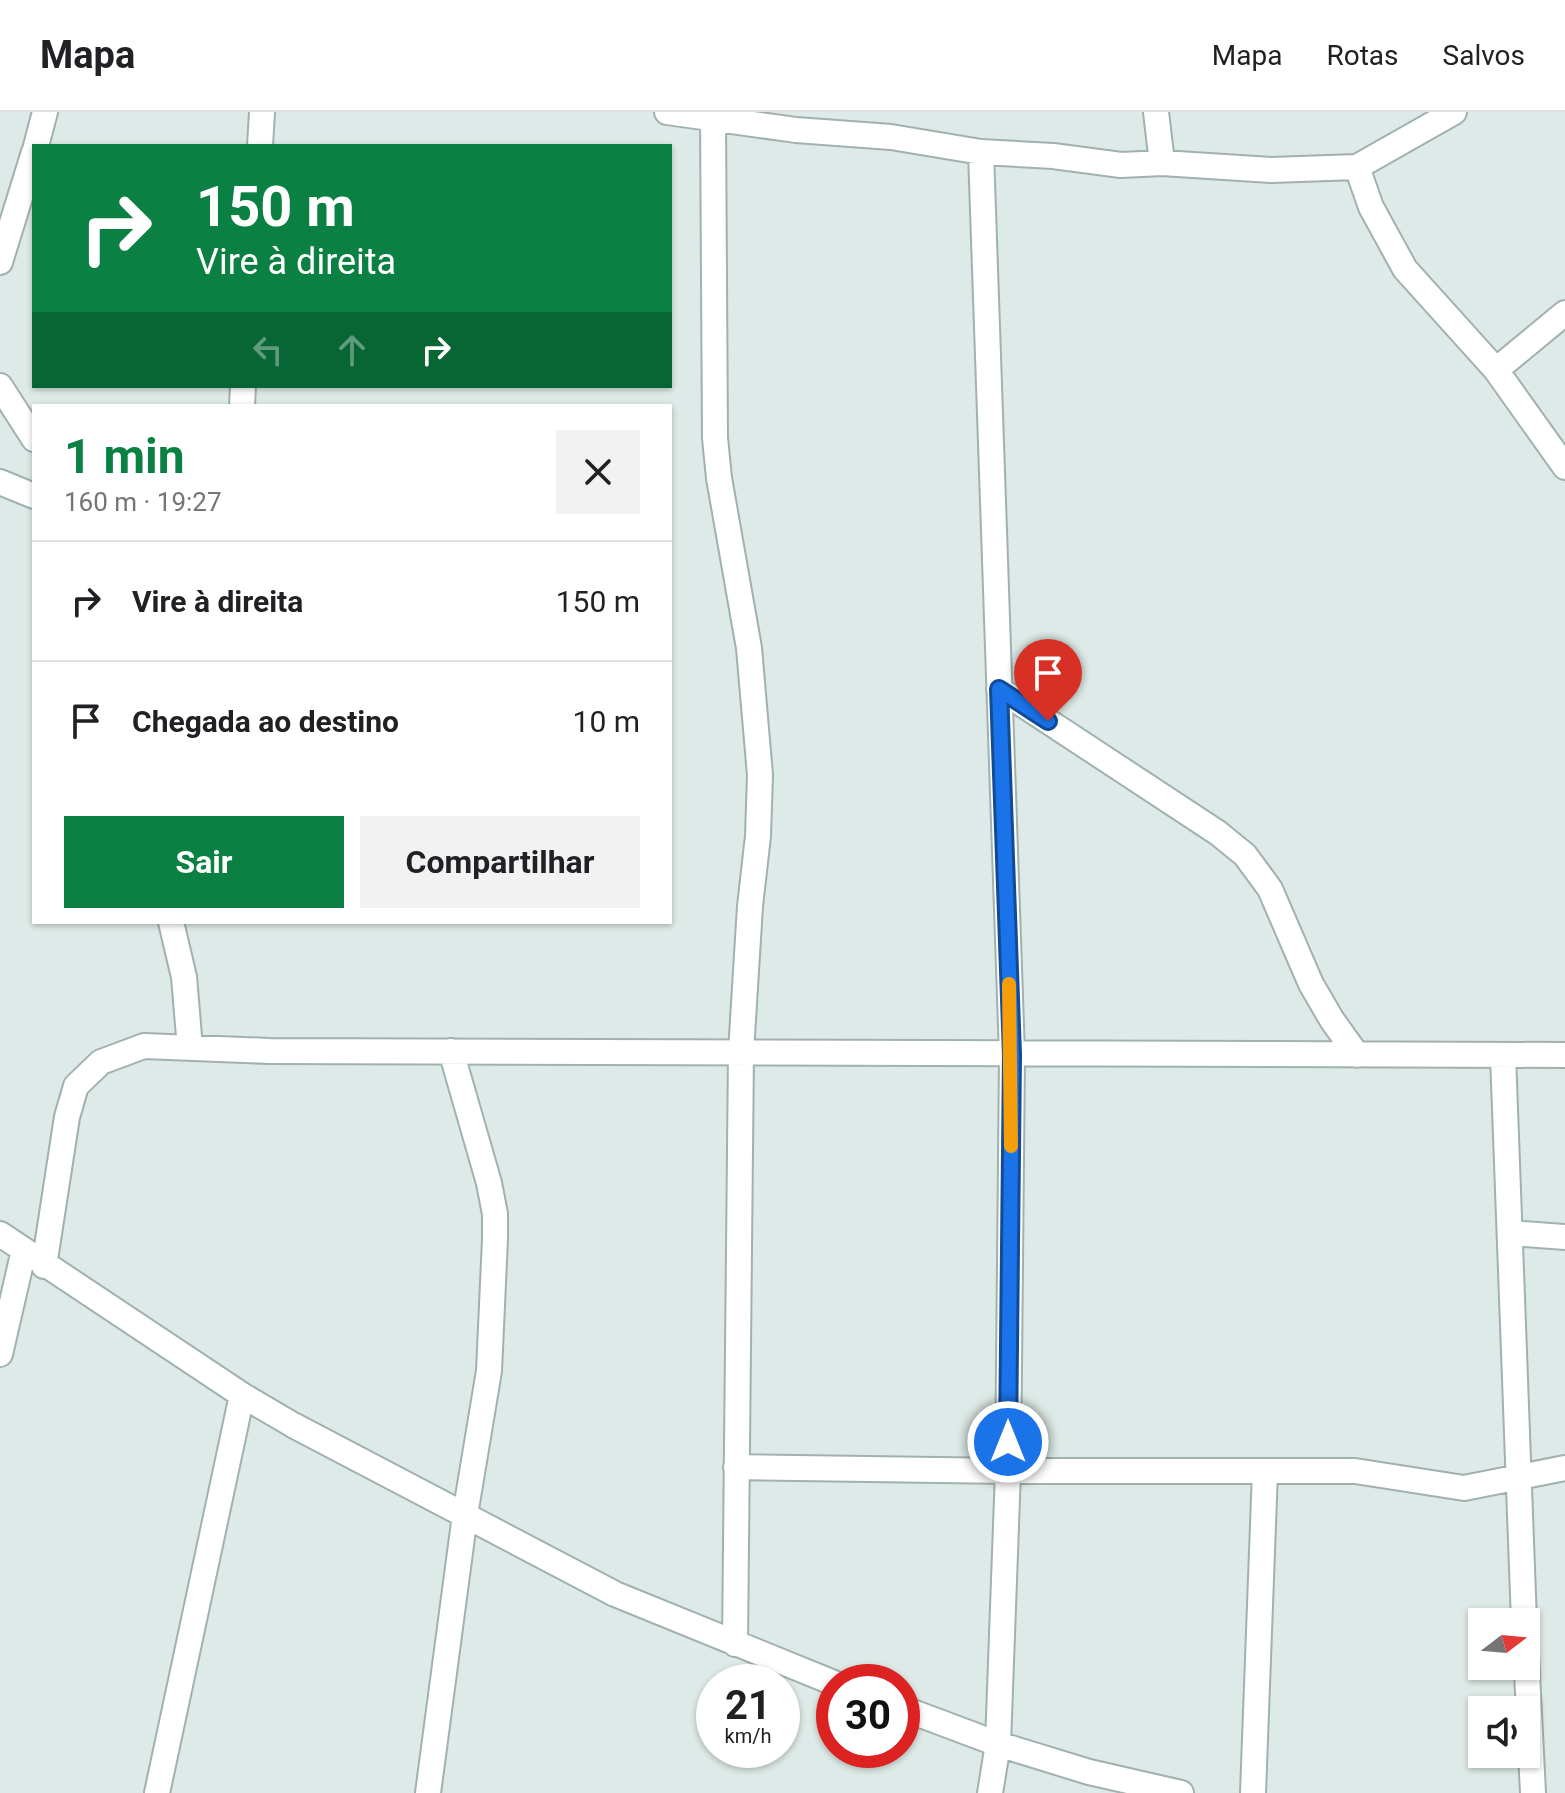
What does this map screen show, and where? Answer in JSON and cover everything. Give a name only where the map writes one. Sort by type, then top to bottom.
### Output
[{"type":"street","points":[[37,144],[45,112]]},
{"type":"street","points":[[260,144],[262,112]]},
{"type":"street","points":[[667,112],[713,118],[841,123],[891,137],[981,152],[1053,156],[1121,165],[1162,163],[1271,170],[1357,167],[1454,112]]},
{"type":"street","points":[[1156,112],[1162,163]]},
{"type":"street","points":[[713,118],[715,438],[721,493],[749,648],[760,775],[741,1052],[735,1644]]},
{"type":"street","points":[[981,152],[1012,1055],[1008,1471],[998,1744],[990,1793]]},
{"type":"street","points":[[0,262],[32,158]]},
{"type":"street","points":[[1357,167],[1371,207],[1405,269],[1496,370],[1565,467]]},
{"type":"street","points":[[1496,370],[1565,313]]},
{"type":"street","points":[[0,386],[32,436]]},
{"type":"street","points":[[0,482],[32,495]]},
{"type":"street","points":[[999,689],[1218,833],[1245,855],[1270,889],[1311,984],[1357,1055]]},
{"type":"street","points":[[171,924],[184,977],[190,1048]]},
{"type":"street","points":[[44,1266],[67,1117],[76,1086],[101,1062],[144,1046],[270,1051],[1565,1055]]},
{"type":"street","points":[[428,1793],[465,1515],[489,1371],[495,1214],[451,1051]]},
{"type":"street","points":[[1503,1055],[1523,1608]]},
{"type":"street","points":[[1510,1233],[1565,1237]]},
{"type":"street","points":[[0,1234],[44,1266],[293,1425],[615,1594],[816,1676]]},
{"type":"street","points":[[0,1354],[24,1250]]},
{"type":"street","points":[[157,1793],[242,1395]]},
{"type":"street","points":[[736,1467],[1355,1471],[1464,1488],[1565,1468]]},
{"type":"street","points":[[1253,1793],[1265,1471]]},
{"type":"street","points":[[1527,1680],[1533,1793]]},
{"type":"street","points":[[920,1715],[998,1744],[1089,1772],[1181,1793]]},
{"type":"slow traffic","points":[[1009,984],[1011,1146]]},
{"type":"route","points":[[1008,1442],[1012,1055],[999,689],[1048,721]]}]
